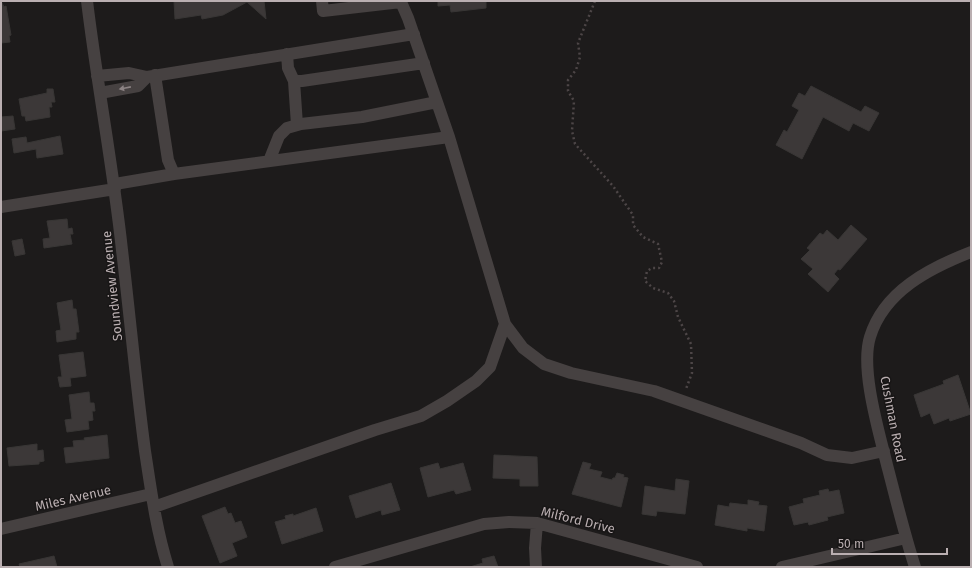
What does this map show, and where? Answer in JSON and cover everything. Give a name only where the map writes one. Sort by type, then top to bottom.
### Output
[{"type":"street","name":"Soundview Avenue","points":[[87,1],[97,76],[115,186],[141,421],[151,494],[162,547],[168,567]]},
{"type":"street","points":[[322,6],[401,2],[414,34],[449,138],[505,324],[524,348],[544,364],[571,373],[654,391],[801,443],[827,455],[852,458],[884,451]]},
{"type":"street","points":[[97,76],[129,73],[151,76],[414,34]]},
{"type":"street","points":[[287,54],[288,68],[294,81],[297,125]]},
{"type":"street","points":[[294,81],[424,63]]},
{"type":"street","points":[[100,93],[138,86],[151,76]]},
{"type":"street","points":[[151,76],[168,160],[174,174]]},
{"type":"street","points":[[269,161],[282,132],[287,128],[297,125],[362,117],[437,102]]},
{"type":"street","points":[[1,207],[174,174],[449,138]]},
{"type":"street","name":"Cushman Road","points":[[915,567],[906,538],[884,451],[871,392],[868,353],[870,337],[878,319],[904,288],[938,265],[971,252]]},
{"type":"street","points":[[154,507],[375,430],[421,416],[447,401],[476,381],[490,367],[505,324]]},
{"type":"street","name":"Miles Avenue","points":[[1,529],[151,494]]},
{"type":"street","points":[[536,567],[535,548],[537,523]]},
{"type":"street","name":"Milford Drive","points":[[335,567],[484,524],[537,523],[697,567]]},
{"type":"street","points":[[782,567],[906,538]]},
{"type":"path","points":[[595,1],[578,43],[580,57],[576,70],[568,80],[568,91],[574,101],[572,131],[576,144],[613,186],[634,215],[634,225],[643,237],[658,244],[662,262],[659,268],[652,268],[647,271],[646,281],[653,288],[668,293],[674,301],[678,317],[691,344],[692,374],[681,400]]},
{"type":"building","points":[[1,1],[4,7],[6,6],[11,35],[9,36],[10,42],[1,43]]},
{"type":"building","points":[[174,1],[264,1],[266,19],[247,2],[223,15],[202,19],[201,15],[175,19]]},
{"type":"building","points":[[438,1],[486,1],[486,8],[451,12],[450,5],[438,6]]},
{"type":"building","points":[[811,86],[861,112],[865,106],[879,113],[869,131],[853,123],[849,131],[823,117],[802,159],[776,145],[784,130],[787,132],[799,110],[792,106],[799,93],[805,96]]},
{"type":"building","points":[[47,89],[53,89],[55,102],[51,102],[52,107],[49,107],[50,117],[26,121],[25,116],[22,116],[19,99],[47,93]]},
{"type":"building","points":[[13,116],[15,129],[1,131],[1,117]]},
{"type":"building","points":[[60,136],[63,154],[37,158],[36,149],[14,153],[12,139],[26,137],[27,143]]},
{"type":"building","points":[[67,219],[68,229],[72,228],[73,234],[70,234],[72,244],[44,248],[43,239],[50,238],[47,221]]},
{"type":"building","points":[[851,225],[867,239],[840,270],[838,269],[834,274],[839,279],[828,292],[808,274],[813,269],[801,259],[810,250],[807,248],[820,233],[823,235],[827,230],[838,240]]},
{"type":"building","points":[[22,239],[25,254],[15,256],[12,241]]},
{"type":"building","points":[[72,300],[73,309],[76,309],[79,332],[76,332],[76,339],[57,342],[56,331],[61,330],[57,303]]},
{"type":"building","points":[[83,352],[86,376],[70,378],[71,386],[60,387],[58,377],[62,377],[59,355]]},
{"type":"building","points":[[958,375],[971,414],[950,421],[949,418],[934,424],[930,413],[921,417],[914,395],[944,384],[943,381]]},
{"type":"building","points":[[89,392],[90,403],[94,403],[95,411],[92,411],[93,420],[88,421],[89,429],[67,432],[65,420],[72,419],[69,395]]},
{"type":"building","points":[[107,435],[109,458],[66,463],[64,448],[74,447],[73,441]]},
{"type":"building","points":[[37,444],[37,451],[43,450],[44,461],[39,462],[39,464],[9,466],[7,448]]},
{"type":"building","points":[[494,455],[537,457],[538,486],[520,486],[520,479],[493,478]]},
{"type":"building","points":[[583,462],[591,464],[589,469],[602,472],[600,477],[612,480],[615,478],[617,473],[628,478],[621,507],[572,494]]},
{"type":"building","points":[[438,463],[440,469],[463,463],[471,490],[456,494],[454,490],[428,497],[420,468]]},
{"type":"building","points":[[676,479],[689,481],[685,514],[657,511],[656,516],[642,514],[645,486],[675,491]]},
{"type":"building","points":[[391,483],[400,510],[382,515],[381,510],[356,518],[349,496]]},
{"type":"building","points":[[828,489],[829,492],[839,490],[844,513],[827,517],[828,520],[809,525],[808,522],[794,525],[789,507],[804,503],[803,499],[820,495],[819,491]]},
{"type":"building","points":[[748,500],[759,502],[758,505],[767,506],[764,531],[747,528],[747,531],[715,525],[718,505],[729,507],[730,503],[748,505]]},
{"type":"building","points":[[225,507],[228,514],[231,513],[235,523],[241,521],[247,537],[232,543],[237,556],[220,563],[202,516]]},
{"type":"building","points":[[316,508],[323,531],[282,544],[275,522],[286,519],[285,516],[293,514],[293,516]]},
{"type":"building","points":[[54,556],[57,567],[20,567],[19,564]]},
{"type":"building","points":[[494,556],[498,567],[470,567],[483,563],[482,559]]}]
